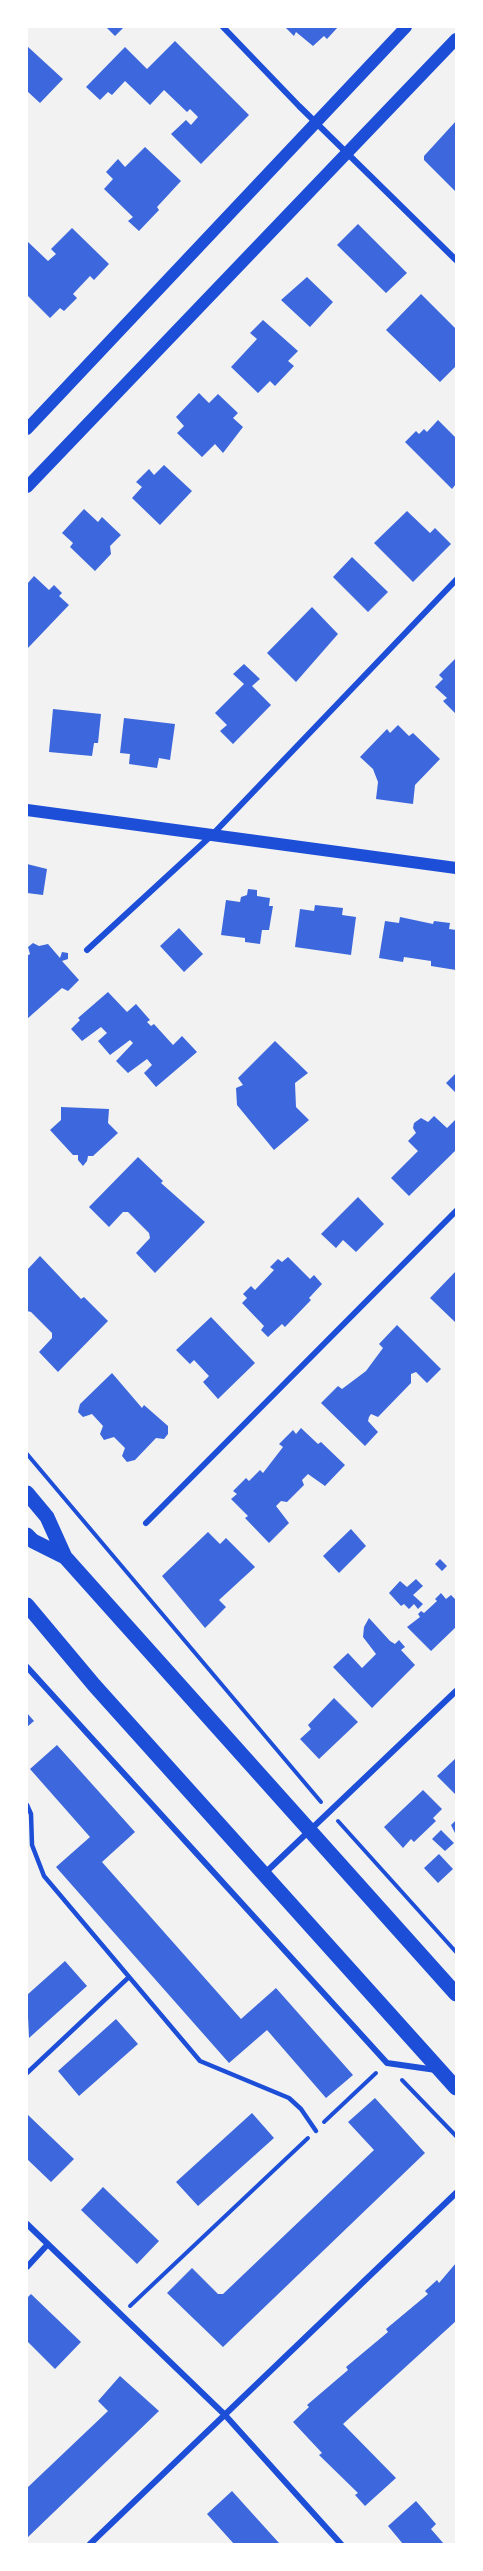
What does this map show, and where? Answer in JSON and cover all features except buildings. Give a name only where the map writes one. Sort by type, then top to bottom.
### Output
[{"type":"main road","points":[[27,429],[406,27]]},
{"type":"main road","points":[[27,487],[456,39]]},
{"type":"main road","points":[[27,810],[456,868]]},
{"type":"main road","points":[[27,1493],[47,1517],[65,1557],[456,1994]]},
{"type":"main road","points":[[27,1534],[33,1541],[65,1557]]},
{"type":"main road","points":[[27,1605],[264,1875],[456,2088]]},
{"type":"street","points":[[223,27],[315,122],[456,260]]},
{"type":"street","points":[[87,950],[212,834],[456,580]]},
{"type":"street","points":[[146,1522],[456,1211]]},
{"type":"street","points":[[27,1667],[387,2063],[439,2070]]},
{"type":"street","points":[[264,1875],[456,1691]]},
{"type":"street","points":[[90,2544],[456,2193]]},
{"type":"street","points":[[27,2224],[225,2415],[341,2544]]},
{"type":"street","points":[[27,2267],[48,2244]]},
{"type":"lane","points":[[27,1805],[31,1814],[32,1845],[44,1876],[200,2061],[289,2098],[301,2109],[316,2131]]},
{"type":"lane","points":[[27,2073],[129,1977]]},
{"type":"path","points":[[27,1454],[305,1784]]},
{"type":"path","points":[[354,1839],[456,1952]]},
{"type":"path","points":[[387,2063],[456,2136]]},
{"type":"path","points":[[121,2314],[376,2073]]}]
